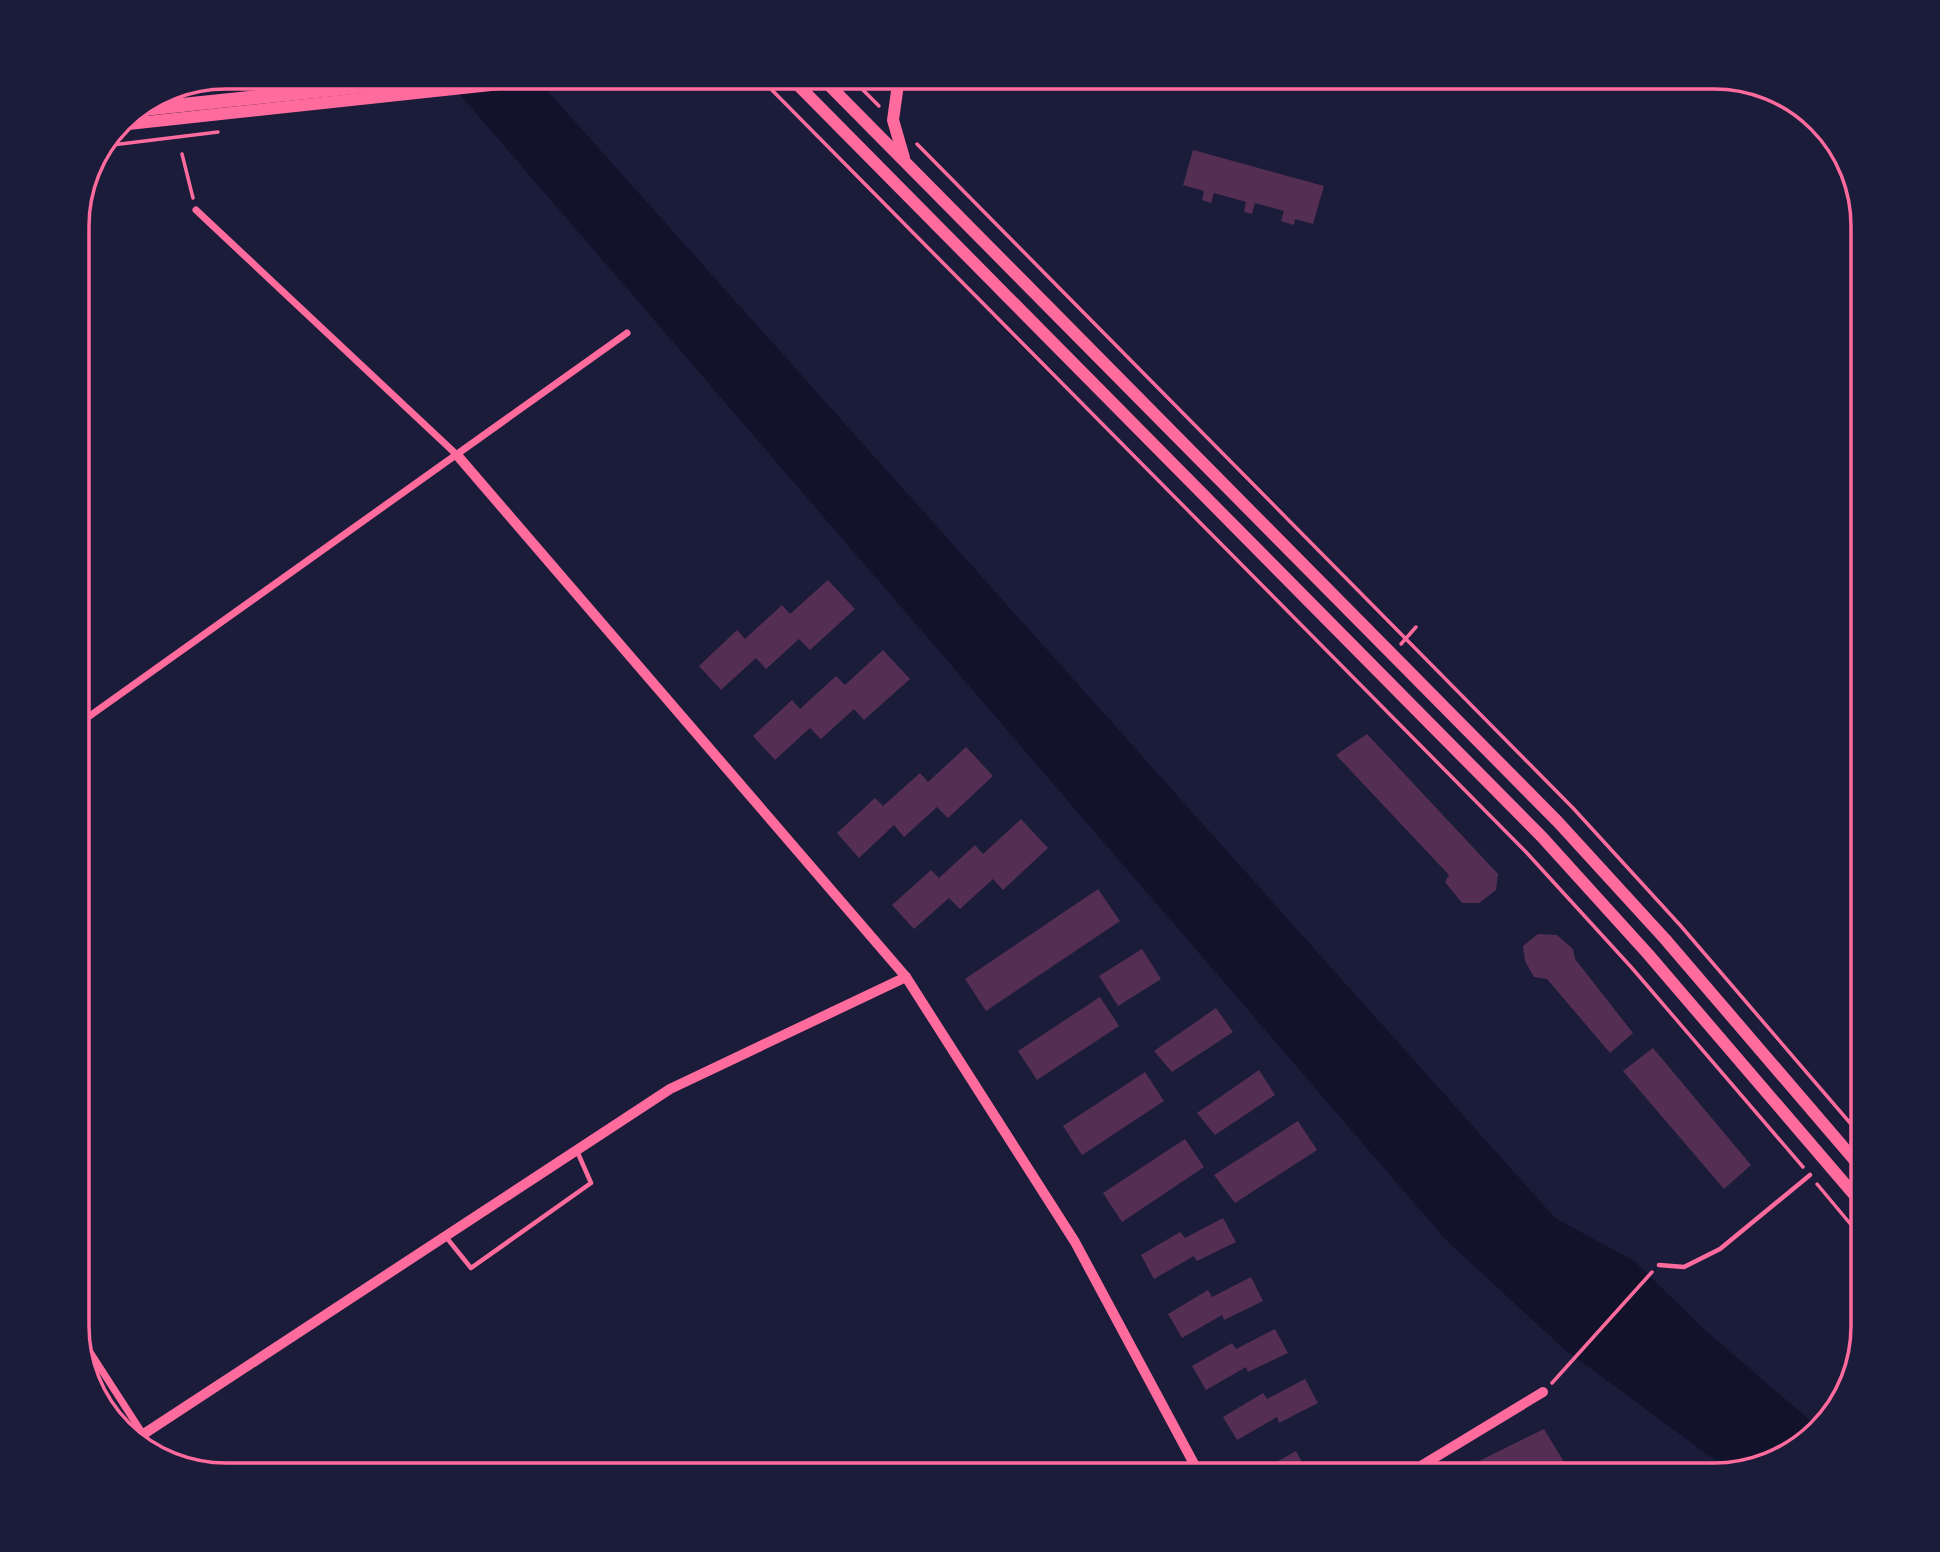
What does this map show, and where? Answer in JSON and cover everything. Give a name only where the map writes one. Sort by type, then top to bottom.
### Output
[{"type":"highway","points":[[158,108],[337,89]]},
{"type":"main road","points":[[136,123],[465,89]]},
{"type":"main road","points":[[802,89],[1542,837],[1657,963],[1851,1191]]},
{"type":"main road","points":[[833,89],[1558,822],[1673,949],[1851,1156]]},
{"type":"main road","points":[[897,89],[893,120],[905,162]]},
{"type":"street","points":[[196,210],[457,456],[906,977],[1074,1242],[1194,1463]]},
{"type":"street","points":[[90,716],[627,333]]},
{"type":"street","points":[[93,1356],[144,1434],[576,1150],[695,1075],[906,977]]},
{"type":"street","points":[[1426,1463],[1543,1392]]},
{"type":"lane","points":[[445,1237],[471,1268],[591,1183],[576,1150]]},
{"type":"lane","points":[[1658,1265],[1684,1267],[1720,1249],[1810,1175]]},
{"type":"path","points":[[771,89],[1526,852],[1632,968],[1851,1225]]},
{"type":"path","points":[[862,89],[893,120]]},
{"type":"path","points":[[913,140],[1573,808],[1680,925],[1851,1124]]},
{"type":"path","points":[[182,154],[196,210]]},
{"type":"path","points":[[1543,1392],[1658,1265]]},
{"type":"shaded area","points":[[455,89],[546,89],[1555,1218],[1634,1261],[1706,1331],[1811,1422],[1790,1440],[1766,1452],[1740,1460],[1718,1462],[1564,1349],[1446,1240]]},
{"type":"building","points":[[1193,150],[1324,186],[1313,224],[1295,219],[1294,225],[1281,221],[1284,211],[1255,203],[1252,214],[1244,212],[1246,202],[1214,193],[1211,203],[1202,200],[1204,191],[1183,185]]},
{"type":"building","points":[[828,580],[855,609],[810,650],[799,639],[766,669],[756,658],[721,690],[699,666],[737,630],[745,639],[782,605],[790,614]]},
{"type":"building","points":[[883,650],[910,679],[864,720],[854,709],[821,739],[810,728],[775,760],[753,736],[792,700],[800,709],[836,676],[845,685]]},
{"type":"building","points":[[1367,734],[1498,874],[1496,890],[1479,903],[1462,903],[1445,882],[1449,875],[1336,755]]},
{"type":"building","points":[[966,747],[993,776],[948,818],[937,807],[904,837],[894,825],[859,858],[837,833],[875,798],[883,806],[920,773],[928,782]]},
{"type":"building","points":[[1021,819],[1048,848],[1003,890],[993,879],[960,909],[949,898],[914,929],[892,905],[931,870],[939,878],[975,845],[983,854]]},
{"type":"building","points":[[1098,889],[1120,921],[986,1011],[965,979]]},
{"type":"building","points":[[1538,934],[1557,935],[1573,949],[1575,959],[1633,1033],[1610,1053],[1547,979],[1534,977],[1525,961],[1523,946]]},
{"type":"building","points":[[1142,949],[1161,979],[1118,1006],[1099,976]]},
{"type":"building","points":[[1100,997],[1119,1026],[1037,1080],[1018,1051]]},
{"type":"building","points":[[1216,1008],[1233,1032],[1172,1072],[1154,1051]]},
{"type":"building","points":[[1653,1048],[1751,1165],[1724,1189],[1623,1071]]},
{"type":"building","points":[[1259,1070],[1275,1095],[1215,1135],[1197,1113]]},
{"type":"building","points":[[1145,1072],[1164,1101],[1082,1155],[1063,1126]]},
{"type":"building","points":[[1298,1121],[1317,1150],[1235,1203],[1214,1175]]},
{"type":"building","points":[[1185,1139],[1204,1167],[1122,1222],[1103,1193]]},
{"type":"building","points":[[1223,1218],[1236,1242],[1197,1261],[1194,1256],[1154,1279],[1141,1255],[1180,1232],[1185,1238]]},
{"type":"building","points":[[1251,1277],[1263,1301],[1224,1320],[1222,1315],[1182,1338],[1168,1314],[1208,1290],[1212,1297]]},
{"type":"building","points":[[1275,1329],[1288,1353],[1248,1372],[1246,1367],[1206,1390],[1192,1366],[1232,1343],[1236,1349]]},
{"type":"building","points":[[1305,1379],[1318,1403],[1279,1423],[1277,1417],[1237,1440],[1223,1417],[1263,1393],[1267,1399]]},
{"type":"building","points":[[1544,1429],[1565,1463],[1477,1463]]},
{"type":"building","points":[[1296,1451],[1302,1463],[1275,1463]]}]
